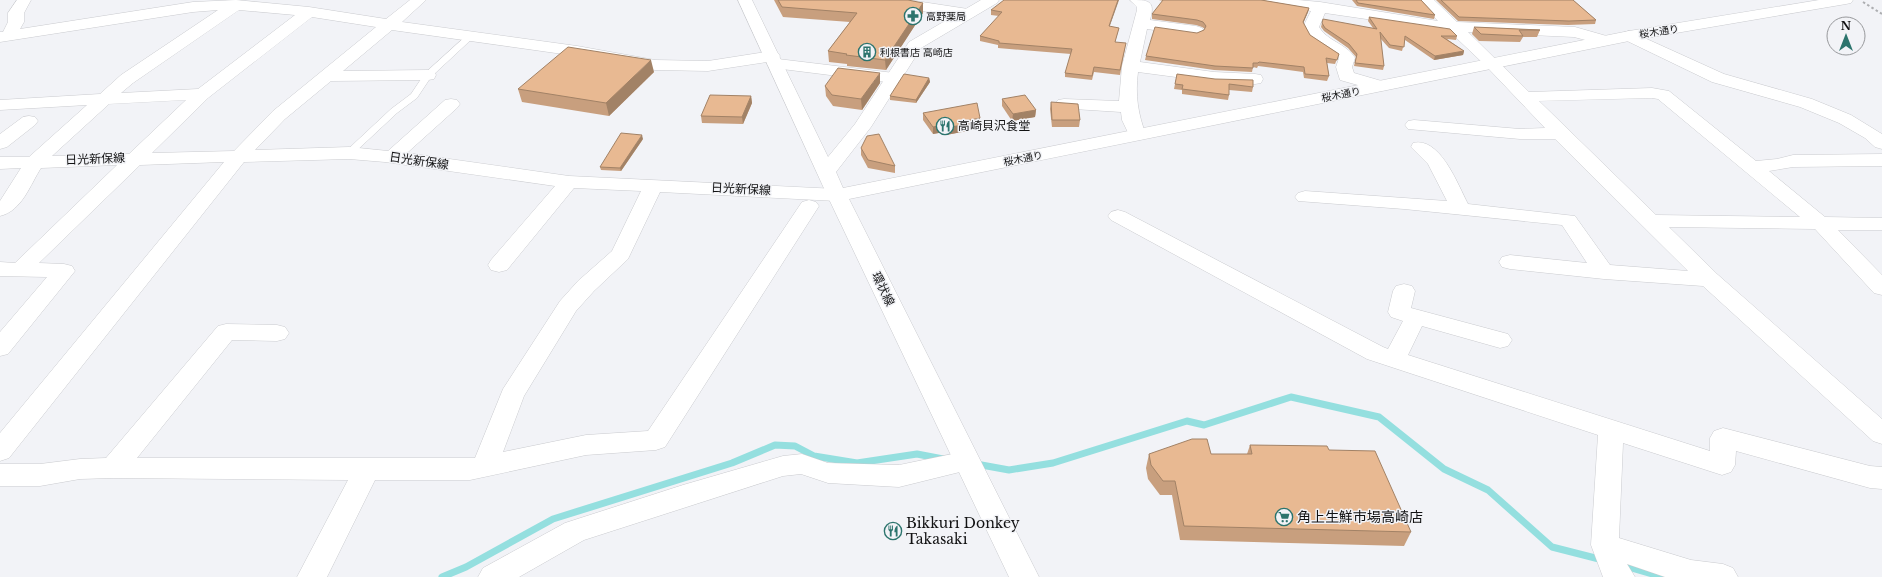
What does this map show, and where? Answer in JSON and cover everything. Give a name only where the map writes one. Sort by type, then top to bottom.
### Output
[{"type":"street","points":[[4,36],[16,22],[16,13],[24,0]]},
{"type":"street","points":[[0,451],[239,156],[279,115],[419,0]]},
{"type":"street","name":"環状線","points":[[745,0],[837,194],[1024,577]]},
{"type":"street","points":[[827,171],[862,127],[916,45],[992,0]]},
{"type":"street","points":[[1137,0],[1144,5],[1145,10],[1130,66],[1128,107],[1131,124],[1137,135]]},
{"type":"street","points":[[1265,0],[1320,7],[1349,6],[1454,27],[1557,30],[1575,32],[1604,40]]},
{"type":"street","points":[[1425,0],[1492,63],[1560,133],[1709,279],[1879,429]]},
{"type":"street","name":"桜木通り","points":[[837,194],[1137,135],[1604,40],[1846,0]]},
{"type":"street","points":[[887,1],[908,2],[968,14]]},
{"type":"street","points":[[4,36],[193,7],[242,3],[470,37],[577,51],[655,65],[708,66],[773,60],[894,78]]},
{"type":"street","points":[[0,210],[10,202],[35,162],[127,79],[242,3]]},
{"type":"street","points":[[1320,7],[1311,27],[1316,36],[1344,53],[1347,58],[1344,67],[1346,76],[1379,86]]},
{"type":"street","points":[[10,269],[135,158],[202,94],[309,12]]},
{"type":"street","points":[[1141,24],[1196,31]]},
{"type":"street","points":[[1629,36],[1718,78],[1806,103],[1845,119],[1878,137]]},
{"type":"street","points":[[1130,66],[1214,77],[1255,79]]},
{"type":"street","points":[[326,76],[428,75]]},
{"type":"street","points":[[1525,97],[1578,94],[1652,93],[1663,95],[1819,222],[1882,288]]},
{"type":"street","points":[[0,105],[202,94]]},
{"type":"street","points":[[392,157],[450,104]]},
{"type":"street","points":[[1064,104],[1128,107]]},
{"type":"street","points":[[0,143],[29,121]]},
{"type":"street","points":[[1414,126],[1520,134],[1560,133]]},
{"type":"street","points":[[1420,147],[1436,162],[1460,208]]},
{"type":"street","name":"日光新保線","points":[[0,163],[349,153],[392,157],[569,182],[837,194]]},
{"type":"street","points":[[1751,167],[1777,165],[1793,161],[1882,160]]},
{"type":"street","points":[[499,265],[569,182]]},
{"type":"street","points":[[485,466],[512,395],[572,301],[586,286],[622,254],[654,185]]},
{"type":"street","points":[[1305,198],[1460,208],[1568,220],[1604,272]]},
{"type":"street","points":[[0,475],[40,475],[80,469],[113,468],[470,470],[586,445],[656,440],[809,206]]},
{"type":"street","points":[[1118,216],[1375,353],[1722,465],[1723,438],[1870,477],[1882,478]]},
{"type":"street","points":[[1651,221],[1882,224]]},
{"type":"street","points":[[1510,262],[1604,272],[1709,279]]},
{"type":"street","points":[[0,348],[64,272],[10,269]]},
{"type":"street","points":[[1404,291],[1399,312],[1500,340]]},
{"type":"street","points":[[1394,359],[1416,317]]},
{"type":"street","points":[[113,468],[226,332],[277,333]]},
{"type":"street","points":[[1611,430],[1605,545],[1615,571],[1620,577]]},
{"type":"street","points":[[493,577],[576,531],[683,496],[783,466],[802,464],[828,473],[899,476],[967,461]]},
{"type":"street","points":[[312,577],[367,469]]},
{"type":"street","points":[[1605,545],[1691,573],[1723,577]]},
{"type":"lane","points":[[349,153],[394,111],[414,96],[428,75],[470,37]]},
{"type":"path","points":[[1859,0],[1882,14]]},
{"type":"building","points":[[778,0],[908,0],[923,3],[885,60],[828,51],[857,13],[782,7]]},
{"type":"building","points":[[1004,0],[1118,0],[1109,26],[1119,28],[1115,42],[1126,43],[1120,70],[1094,67],[1092,76],[1065,73],[1072,49],[999,43],[999,41],[980,36],[1002,12],[991,10]]},
{"type":"building","points":[[1163,0],[1261,0],[1309,8],[1303,22],[1310,35],[1339,54],[1337,60],[1326,58],[1329,76],[1305,74],[1304,67],[1259,62],[1253,63],[1253,68],[1215,66],[1146,56],[1155,27],[1197,33],[1204,30],[1206,26],[1203,22],[1197,20],[1152,14]]},
{"type":"building","points":[[1356,0],[1421,0],[1435,15],[1358,3]]},
{"type":"building","points":[[1441,0],[1573,0],[1596,20],[1569,21],[1459,17]]},
{"type":"building","points":[[1369,17],[1450,29],[1457,36],[1441,36],[1464,51],[1435,56],[1405,36],[1404,47],[1390,45],[1380,32],[1384,66],[1355,63],[1357,54],[1349,44],[1325,28],[1322,23],[1323,19],[1377,29]]},
{"type":"building","points":[[1474,27],[1540,30],[1519,30],[1523,36],[1481,34]]},
{"type":"building","points":[[568,47],[651,60],[606,103],[518,89]]},
{"type":"building","points":[[838,68],[880,73],[861,99],[832,95],[825,86]]},
{"type":"building","points":[[904,74],[929,78],[916,100],[890,96]]},
{"type":"building","points":[[1177,74],[1215,79],[1253,80],[1253,87],[1229,84],[1229,95],[1182,89],[1183,85],[1175,84]]},
{"type":"building","points":[[710,95],[751,96],[742,117],[701,116]]},
{"type":"building","points":[[1025,95],[1036,110],[1013,114],[1002,99]]},
{"type":"building","points":[[1051,102],[1078,104],[1080,120],[1052,120]]},
{"type":"building","points":[[977,103],[980,118],[965,121],[967,124],[946,128],[944,125],[933,127],[923,113]]},
{"type":"building","points":[[621,133],[642,135],[620,168],[600,167]]},
{"type":"building","points":[[879,134],[895,166],[868,160],[861,148],[867,136]]},
{"type":"building","name":"角上生鮮市場高崎店","points":[[1192,439],[1207,439],[1211,454],[1252,454],[1250,445],[1327,446],[1329,450],[1375,451],[1411,532],[1184,526],[1175,481],[1163,481],[1151,465],[1149,454]]},
{"type":"waterway","points":[[976,464],[1009,470],[1053,463],[1187,421],[1204,425],[1291,397],[1379,417],[1444,469],[1488,490],[1552,547],[1603,560]]},
{"type":"waterway","points":[[442,577],[466,567],[553,519],[732,463],[775,445],[795,446],[814,456],[857,463],[917,454],[943,459]]},
{"type":"waterway","points":[[1621,565],[1663,577]]},
{"type":"place","name":"高野薬局","points":[[913,16]]},
{"type":"place","name":"利根書店 高崎店","points":[[867,52]]},
{"type":"place","name":"高崎貝沢食堂","points":[[945,126]]},
{"type":"place","name":"角上生鮮市場高崎店","points":[[1284,517]]},
{"type":"place","name":"Bikkuri Donkey Takasaki","points":[[893,531]]}]
